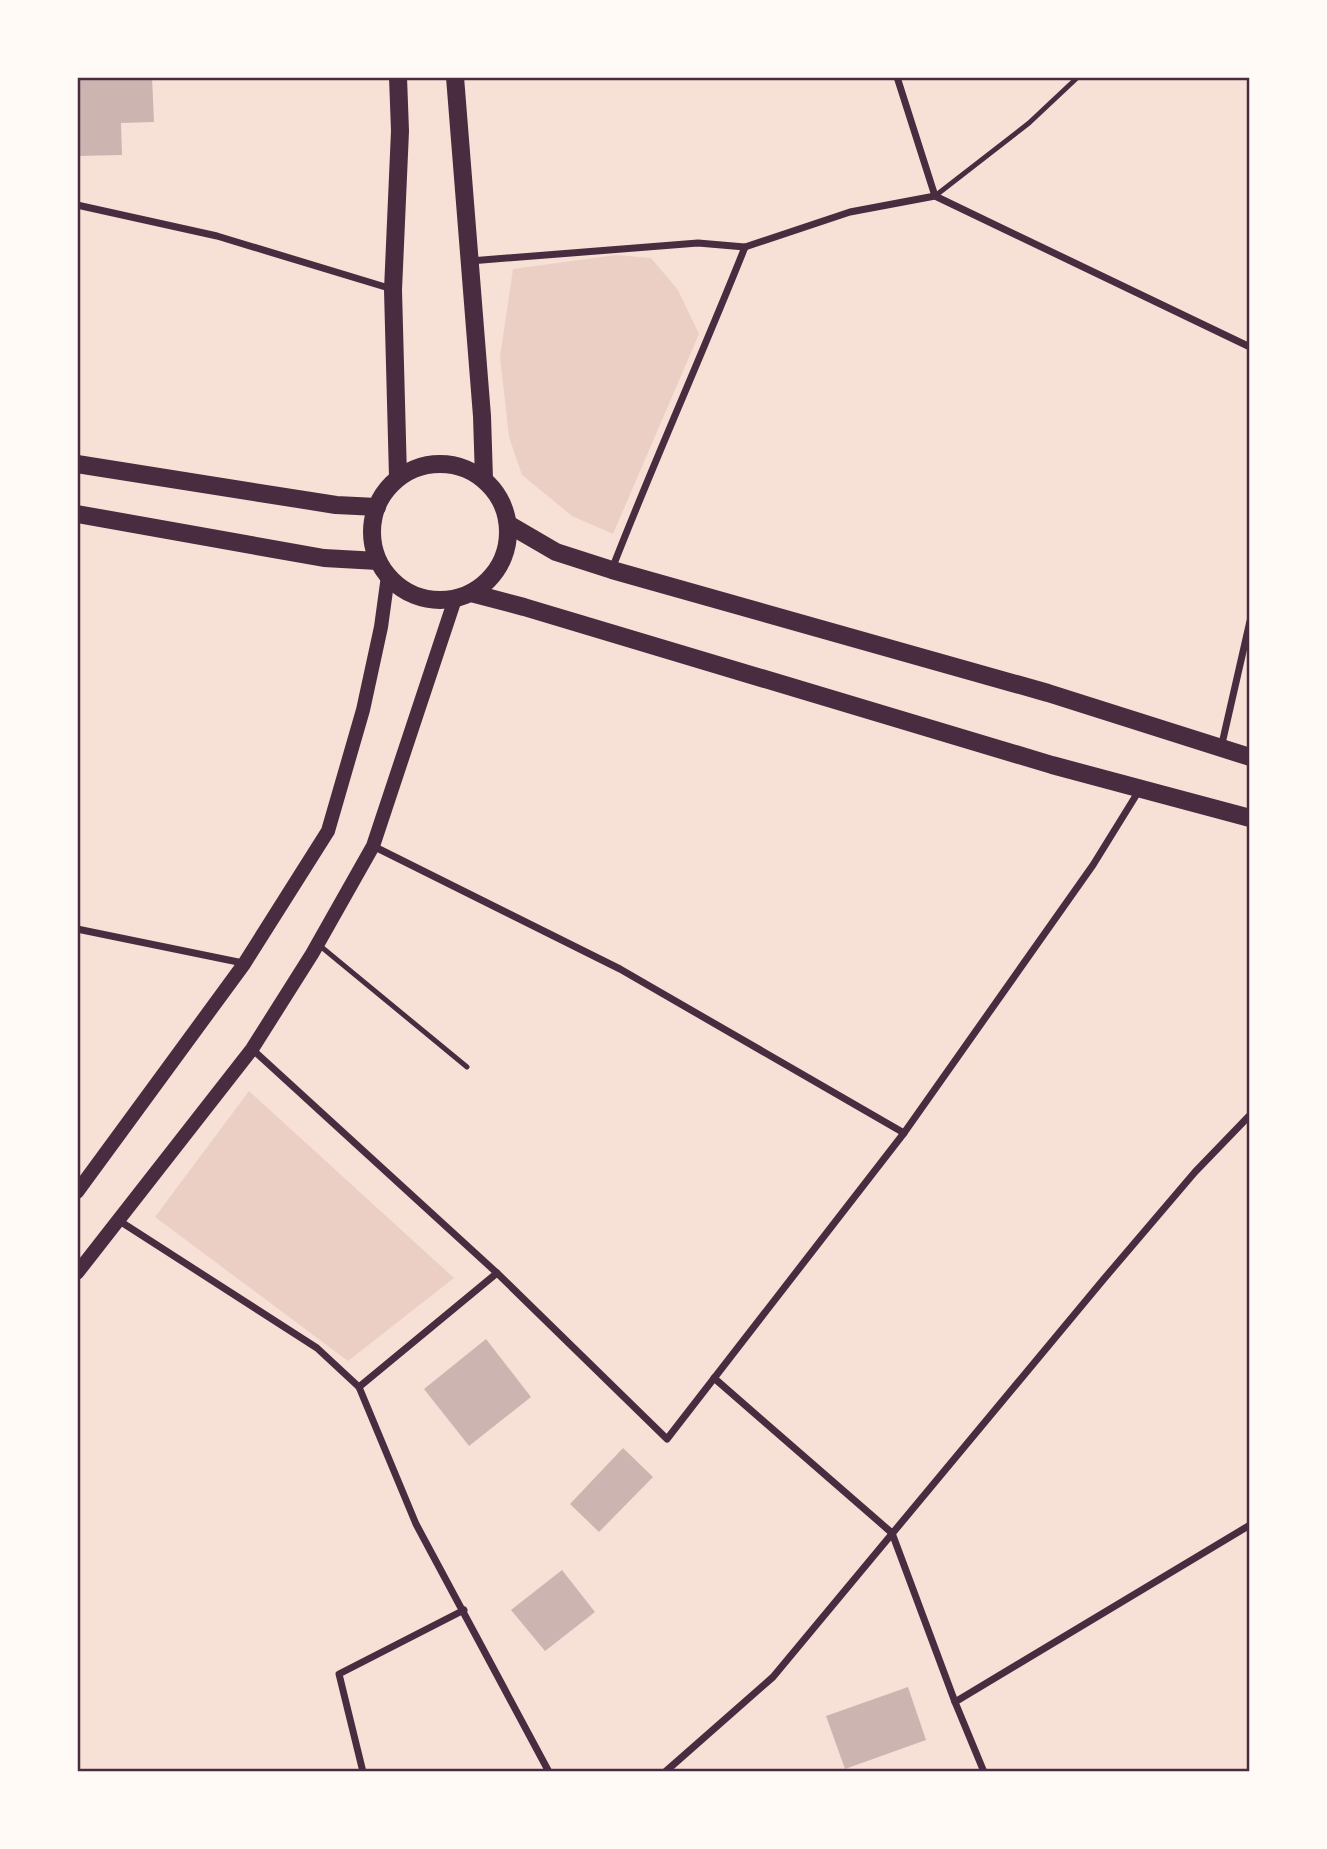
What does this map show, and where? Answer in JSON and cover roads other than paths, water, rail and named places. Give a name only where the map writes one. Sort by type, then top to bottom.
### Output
[{"type":"main road","points":[[398,77],[400,131],[393,290],[398,477]]},
{"type":"main road","points":[[455,77],[482,416],[484,479]]},
{"type":"main road","points":[[77,464],[336,505],[377,507]]},
{"type":"main road","points":[[77,1273],[252,1049],[317,944],[373,846],[463,596],[485,584],[504,557],[508,524],[504,508],[497,493],[484,479],[460,467],[432,464],[414,468],[398,477],[385,490],[372,525],[372,543],[378,561],[388,576],[402,589],[418,597],[437,600],[463,596],[537,610],[1039,761],[1250,818]]},
{"type":"main road","points":[[77,514],[324,558],[378,561]]},
{"type":"main road","points":[[508,524],[556,552],[1048,693],[1250,757]]},
{"type":"main road","points":[[77,1192],[244,964],[328,831],[363,710],[381,627],[388,576]]},
{"type":"street","points":[[897,77],[935,195]]},
{"type":"street","points":[[469,261],[698,243],[745,247],[850,212],[935,195],[1250,347]]},
{"type":"street","points":[[77,205],[217,236],[393,290]]},
{"type":"street","points":[[612,569],[745,247]]},
{"type":"street","points":[[1221,749],[1250,621]]},
{"type":"street","points":[[252,1049],[497,1273],[667,1440],[904,1133],[1093,865],[1140,789]]},
{"type":"street","points":[[373,846],[620,969],[904,1133]]},
{"type":"street","points":[[77,929],[244,964]]},
{"type":"street","points":[[665,1772],[773,1677],[1178,1191],[1250,1115]]},
{"type":"street","points":[[118,1220],[317,1348],[359,1387],[416,1524],[550,1772]]},
{"type":"street","points":[[359,1387],[497,1273]]},
{"type":"street","points":[[714,1378],[892,1533],[984,1772]]},
{"type":"street","points":[[955,1702],[1250,1525]]},
{"type":"street","points":[[363,1772],[339,1674],[464,1610]]},
{"type":"street","points":[[678,1762],[682,1772]]},
{"type":"lane","points":[[935,195],[1030,123],[1078,77]]},
{"type":"lane","points":[[317,944],[467,1067]]}]
